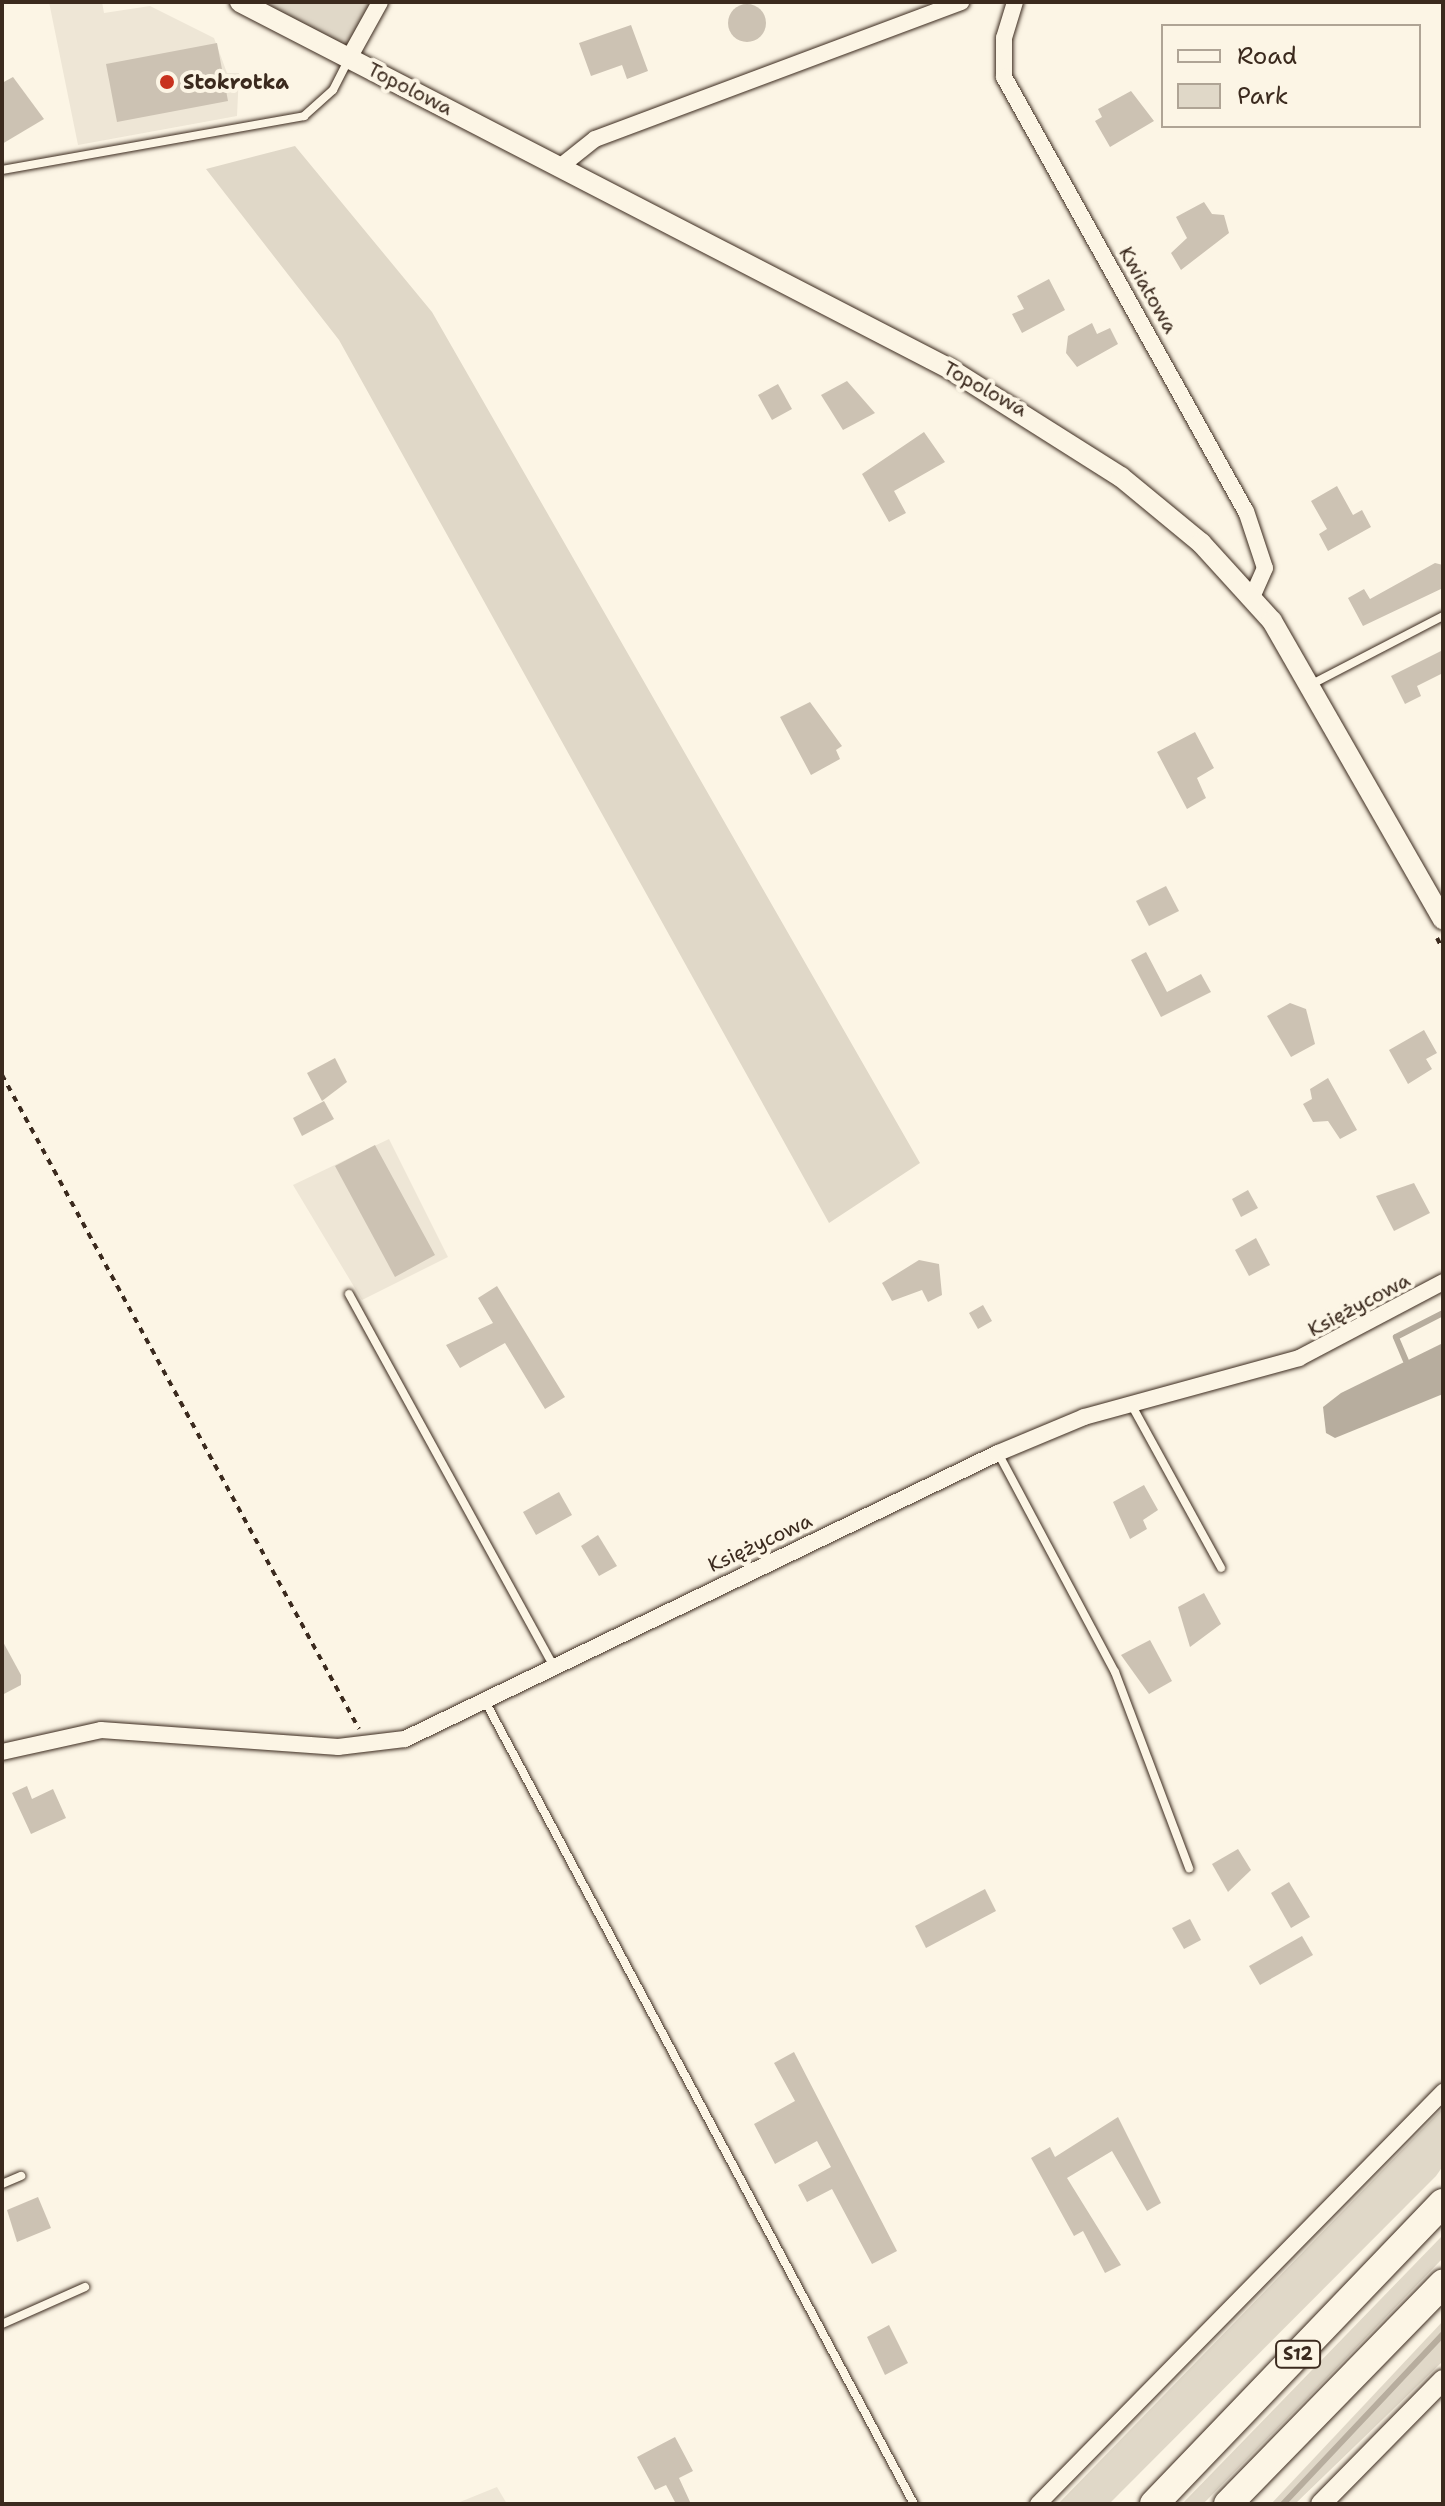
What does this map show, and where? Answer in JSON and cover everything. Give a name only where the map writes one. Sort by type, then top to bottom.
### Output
[{"type":"highway","name":"S12","points":[[1154,2504],[1443,2203]]},
{"type":"highway","name":"S12","points":[[1228,2504],[1443,2284]]},
{"type":"street","name":"Topolowa","points":[[240,2],[561,166],[1017,406],[1139,492],[1252,597],[1312,684],[1436,921]]},
{"type":"street","points":[[349,58],[380,2]]},
{"type":"street","points":[[561,166],[595,139],[961,2]]},
{"type":"street","name":"Kwiatowa","points":[[1015,2],[1004,38],[1004,77],[1246,511],[1265,568],[1252,597]]},
{"type":"street","name":"Księżycowa","points":[[2,1752],[79,1733],[363,1747],[421,1734],[553,1665],[998,1453],[1131,1404],[1299,1358],[1443,1282]]},
{"type":"street","points":[[1038,2504],[1443,2092]]},
{"type":"street","points":[[1321,2504],[1443,2380]]},
{"type":"lane","points":[[2,170],[304,116],[333,90],[349,58]]},
{"type":"lane","points":[[1312,684],[1443,616]]},
{"type":"lane","points":[[349,1294],[553,1665]]},
{"type":"lane","points":[[1131,1404],[1221,1568]]},
{"type":"lane","points":[[998,1453],[1115,1672],[1189,1868]]},
{"type":"lane","points":[[485,1701],[914,2504]]},
{"type":"lane","points":[[2,2184],[21,2176]]},
{"type":"lane","points":[[2,2324],[85,2287]]},
{"type":"path","points":[[1436,921],[1443,950]]},
{"type":"path","points":[[2,1075],[342,1693],[363,1747]]},
{"type":"shaded area","points":[[49,2],[102,2],[104,13],[150,6],[214,38],[227,73],[239,73],[237,116],[78,145]]},
{"type":"shaded area","points":[[389,1139],[448,1257],[362,1300],[293,1185]]},
{"type":"shaded area","points":[[1443,1343],[1443,1394],[1335,1438],[1326,1433],[1323,1407],[1341,1393]]},
{"type":"shaded area","points":[[497,2487],[507,2504],[455,2504]]},
{"type":"green space","points":[[257,2],[375,2],[347,50]]},
{"type":"green space","points":[[295,146],[432,312],[920,1163],[829,1223],[339,340],[206,169]]},
{"type":"green space","points":[[1443,2108],[1443,2166],[1436,2176],[1109,2504],[1058,2504]]},
{"type":"green space","points":[[1443,2235],[1443,2258],[1324,2381],[1203,2504],[1182,2504]]},
{"type":"green space","points":[[1443,2321],[1443,2361],[1295,2504],[1271,2504]]},
{"type":"building","points":[[747,4],[761,9],[766,23],[761,37],[747,42],[733,37],[728,23],[733,9]]},
{"type":"building","points":[[631,25],[648,71],[627,79],[622,65],[591,76],[579,43]]},
{"type":"building","name":"Stokrotka","points":[[217,43],[228,101],[117,122],[106,64]]},
{"type":"building","points":[[13,77],[44,119],[2,144],[2,83]]},
{"type":"building","points":[[1131,91],[1154,121],[1110,147],[1095,121],[1102,117],[1098,109]]},
{"type":"building","points":[[1204,202],[1212,214],[1224,215],[1229,233],[1181,270],[1171,253],[1187,238],[1176,217]]},
{"type":"building","points":[[1049,279],[1065,310],[1022,333],[1012,314],[1024,309],[1017,296]]},
{"type":"building","points":[[1092,323],[1097,334],[1110,328],[1118,344],[1077,367],[1066,353],[1068,336]]},
{"type":"building","points":[[847,381],[875,413],[843,430],[821,395]]},
{"type":"building","points":[[778,384],[792,409],[772,420],[758,395]]},
{"type":"building","points":[[924,432],[945,462],[894,491],[906,513],[889,522],[862,474]]},
{"type":"building","points":[[1337,486],[1353,515],[1362,510],[1371,527],[1328,551],[1319,534],[1327,529],[1311,501]]},
{"type":"building","points":[[1435,563],[1443,565],[1443,588],[1363,626],[1348,598],[1364,589],[1370,599]]},
{"type":"building","points":[[1443,650],[1443,673],[1417,686],[1421,696],[1405,704],[1391,676]]},
{"type":"building","points":[[810,702],[842,746],[836,750],[840,759],[811,775],[780,717]]},
{"type":"building","points":[[1195,732],[1214,768],[1197,778],[1206,798],[1187,809],[1157,752]]},
{"type":"building","points":[[1166,886],[1179,911],[1149,926],[1136,901]]},
{"type":"building","points":[[1146,952],[1167,992],[1201,974],[1211,992],[1161,1017],[1131,960]]},
{"type":"building","points":[[1290,1003],[1306,1009],[1315,1044],[1291,1057],[1267,1016]]},
{"type":"building","points":[[1424,1030],[1437,1053],[1426,1059],[1432,1069],[1408,1084],[1389,1050]]},
{"type":"building","points":[[335,1058],[347,1082],[322,1101],[307,1073]]},
{"type":"building","points":[[1328,1078],[1357,1130],[1340,1139],[1328,1121],[1313,1122],[1303,1104],[1312,1099],[1310,1089]]},
{"type":"building","points":[[324,1101],[334,1119],[302,1136],[293,1118]]},
{"type":"building","points":[[375,1145],[435,1255],[395,1277],[335,1166]]},
{"type":"building","points":[[1414,1183],[1430,1213],[1394,1231],[1376,1196]]},
{"type":"building","points":[[1248,1190],[1258,1208],[1241,1217],[1232,1199]]},
{"type":"building","points":[[1256,1238],[1270,1265],[1249,1276],[1235,1250]]},
{"type":"building","points":[[919,1260],[939,1264],[942,1295],[928,1302],[922,1290],[892,1301],[882,1283]]},
{"type":"building","points":[[497,1286],[565,1397],[545,1409],[505,1343],[460,1368],[446,1345],[493,1323],[478,1298]]},
{"type":"building","points":[[983,1305],[992,1321],[978,1329],[969,1313]]},
{"type":"building","points":[[1144,1485],[1158,1510],[1143,1520],[1147,1529],[1130,1539],[1113,1502]]},
{"type":"building","points":[[559,1492],[572,1515],[536,1535],[523,1512]]},
{"type":"building","points":[[598,1535],[617,1566],[599,1576],[581,1546]]},
{"type":"building","points":[[1204,1593],[1221,1624],[1190,1647],[1178,1607]]},
{"type":"building","points":[[2,1640],[21,1675],[21,1685],[2,1695]]},
{"type":"building","points":[[1150,1640],[1172,1681],[1149,1694],[1121,1655]]},
{"type":"building","points":[[27,1786],[32,1799],[53,1789],[66,1818],[31,1834],[12,1793]]},
{"type":"building","points":[[1238,1849],[1251,1870],[1228,1892],[1212,1864]]},
{"type":"building","points":[[1289,1882],[1310,1917],[1291,1928],[1271,1893]]},
{"type":"building","points":[[985,1889],[996,1911],[926,1948],[915,1926]]},
{"type":"building","points":[[1190,1919],[1201,1940],[1184,1949],[1172,1928]]},
{"type":"building","points":[[1302,1936],[1313,1955],[1260,1985],[1249,1966]]},
{"type":"building","points":[[794,2052],[897,2251],[872,2264],[832,2189],[807,2202],[798,2185],[831,2167],[817,2141],[775,2164],[754,2124],[795,2101],[774,2063]]},
{"type":"building","points":[[1118,2117],[1161,2203],[1147,2211],[1112,2151],[1067,2178],[1121,2265],[1105,2273],[1083,2231],[1074,2236],[1031,2158],[1050,2147],[1055,2157]]},
{"type":"building","points":[[38,2197],[51,2228],[17,2242],[7,2210]]},
{"type":"building","points":[[889,2325],[908,2363],[885,2375],[867,2337]]},
{"type":"building","points":[[675,2437],[693,2471],[679,2478],[691,2504],[676,2504],[666,2485],[655,2490],[637,2457]]},
{"type":"waterway","points":[[1406,1361],[1396,1337],[1443,1313]]},
{"type":"waterway","points":[[1283,2504],[1443,2334]]},
{"type":"place","name":"Stokrotka","points":[[167,82]]}]
